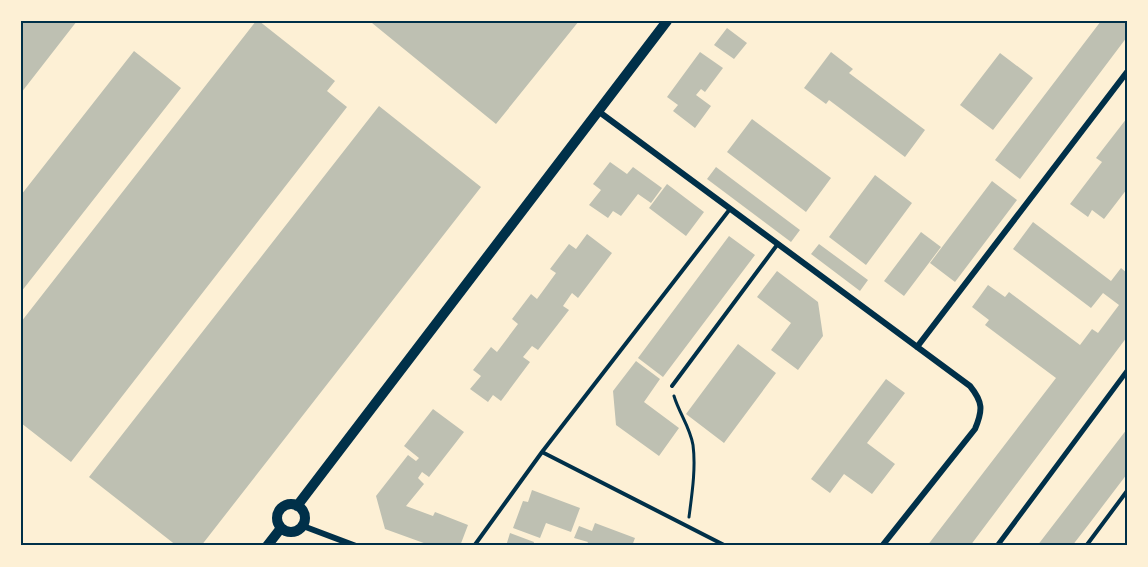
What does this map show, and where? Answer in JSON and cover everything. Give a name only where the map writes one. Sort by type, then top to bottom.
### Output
[{"type":"main road","points":[[297,506],[667,21]]},
{"type":"main road","points":[[288,505],[297,506],[304,513],[303,526],[292,532],[281,528],[277,519],[280,510],[288,505]]},
{"type":"main road","points":[[267,546],[281,528]]},
{"type":"street","points":[[917,347],[1127,72]]},
{"type":"street","points":[[598,111],[970,386],[980,398],[981,415],[975,429],[882,546]]},
{"type":"street","points":[[997,546],[1127,371]]},
{"type":"street","points":[[303,526],[356,546]]},
{"type":"lane","points":[[474,546],[542,452],[729,209]]},
{"type":"lane","points":[[672,386],[777,245]]},
{"type":"lane","points":[[542,452],[726,546]]},
{"type":"lane","points":[[1086,546],[1127,491]]},
{"type":"path","points":[[672,386],[677,406],[687,423],[693,446],[693,484],[688,528]]},
{"type":"building","points":[[21,21],[77,21],[21,93]]},
{"type":"building","points":[[256,21],[259,21],[335,81],[327,91],[347,107],[71,462],[21,423],[21,322]]},
{"type":"building","points":[[374,21],[579,21],[496,124],[372,23]]},
{"type":"building","points":[[1101,21],[1126,21],[1127,37],[1020,179],[995,160]]},
{"type":"building","points":[[727,28],[747,43],[734,59],[714,45]]},
{"type":"building","points":[[134,51],[181,88],[21,292],[21,195]]},
{"type":"building","points":[[700,52],[723,68],[705,92],[701,89],[696,95],[711,106],[695,128],[673,111],[678,105],[667,97]]},
{"type":"building","points":[[831,52],[853,69],[849,73],[925,130],[905,157],[829,100],[826,104],[804,88]]},
{"type":"building","points":[[1000,53],[1033,78],[993,130],[960,105]]},
{"type":"building","points":[[379,106],[481,187],[201,546],[177,546],[89,477]]},
{"type":"building","points":[[1127,118],[1127,189],[1104,219],[1092,210],[1088,217],[1070,204],[1102,162],[1096,158]]},
{"type":"building","points":[[752,119],[831,178],[806,212],[727,152]]},
{"type":"building","points":[[610,162],[627,174],[633,167],[662,188],[651,203],[638,194],[621,216],[613,211],[608,218],[589,205],[601,190],[593,184]]},
{"type":"building","points":[[716,167],[800,230],[791,242],[707,179]]},
{"type":"building","points":[[875,175],[912,203],[866,265],[829,237]]},
{"type":"building","points":[[992,181],[1017,200],[955,282],[930,263]]},
{"type":"building","points":[[667,184],[704,212],[686,236],[649,208]]},
{"type":"building","points":[[1033,222],[1111,281],[1121,268],[1127,273],[1127,337],[970,546],[927,546],[1056,378],[985,325],[989,320],[972,307],[988,285],[1005,297],[1009,292],[1080,345],[1092,329],[1098,333],[1119,305],[1103,293],[1091,308],[1013,249]]},
{"type":"building","points":[[921,232],[941,247],[904,296],[884,281]]},
{"type":"building","points":[[587,234],[612,253],[578,298],[572,293],[563,306],[569,310],[538,350],[532,346],[523,357],[530,362],[501,401],[493,395],[488,402],[470,389],[481,376],[473,370],[491,347],[497,352],[518,324],[512,319],[531,294],[537,299],[556,273],[550,269],[569,244],[576,249]]},
{"type":"building","points":[[729,236],[755,255],[663,377],[638,358]]},
{"type":"building","points":[[819,244],[868,280],[860,291],[811,254]]},
{"type":"building","points":[[777,271],[818,302],[823,336],[798,370],[771,350],[791,323],[757,297]]},
{"type":"building","points":[[738,344],[776,373],[724,443],[686,414]]},
{"type":"building","points":[[636,361],[660,379],[644,402],[679,428],[659,456],[616,425],[613,391]]},
{"type":"building","points":[[886,379],[905,393],[867,443],[895,464],[872,494],[844,474],[830,493],[811,479]]},
{"type":"building","points":[[433,409],[464,432],[429,477],[422,472],[418,478],[424,484],[406,506],[433,516],[435,512],[468,525],[460,546],[432,546],[385,529],[376,496],[408,455],[416,461],[419,458],[404,446]]},
{"type":"building","points":[[1127,429],[1127,474],[1089,524],[1072,546],[1037,546]]},
{"type":"building","points":[[532,490],[580,508],[571,532],[546,523],[540,538],[513,528],[523,501],[528,502]]},
{"type":"building","points":[[595,523],[635,538],[632,546],[586,546],[588,542],[574,538],[579,526],[592,531]]},
{"type":"building","points":[[510,533],[534,542],[533,546],[506,546]]}]
